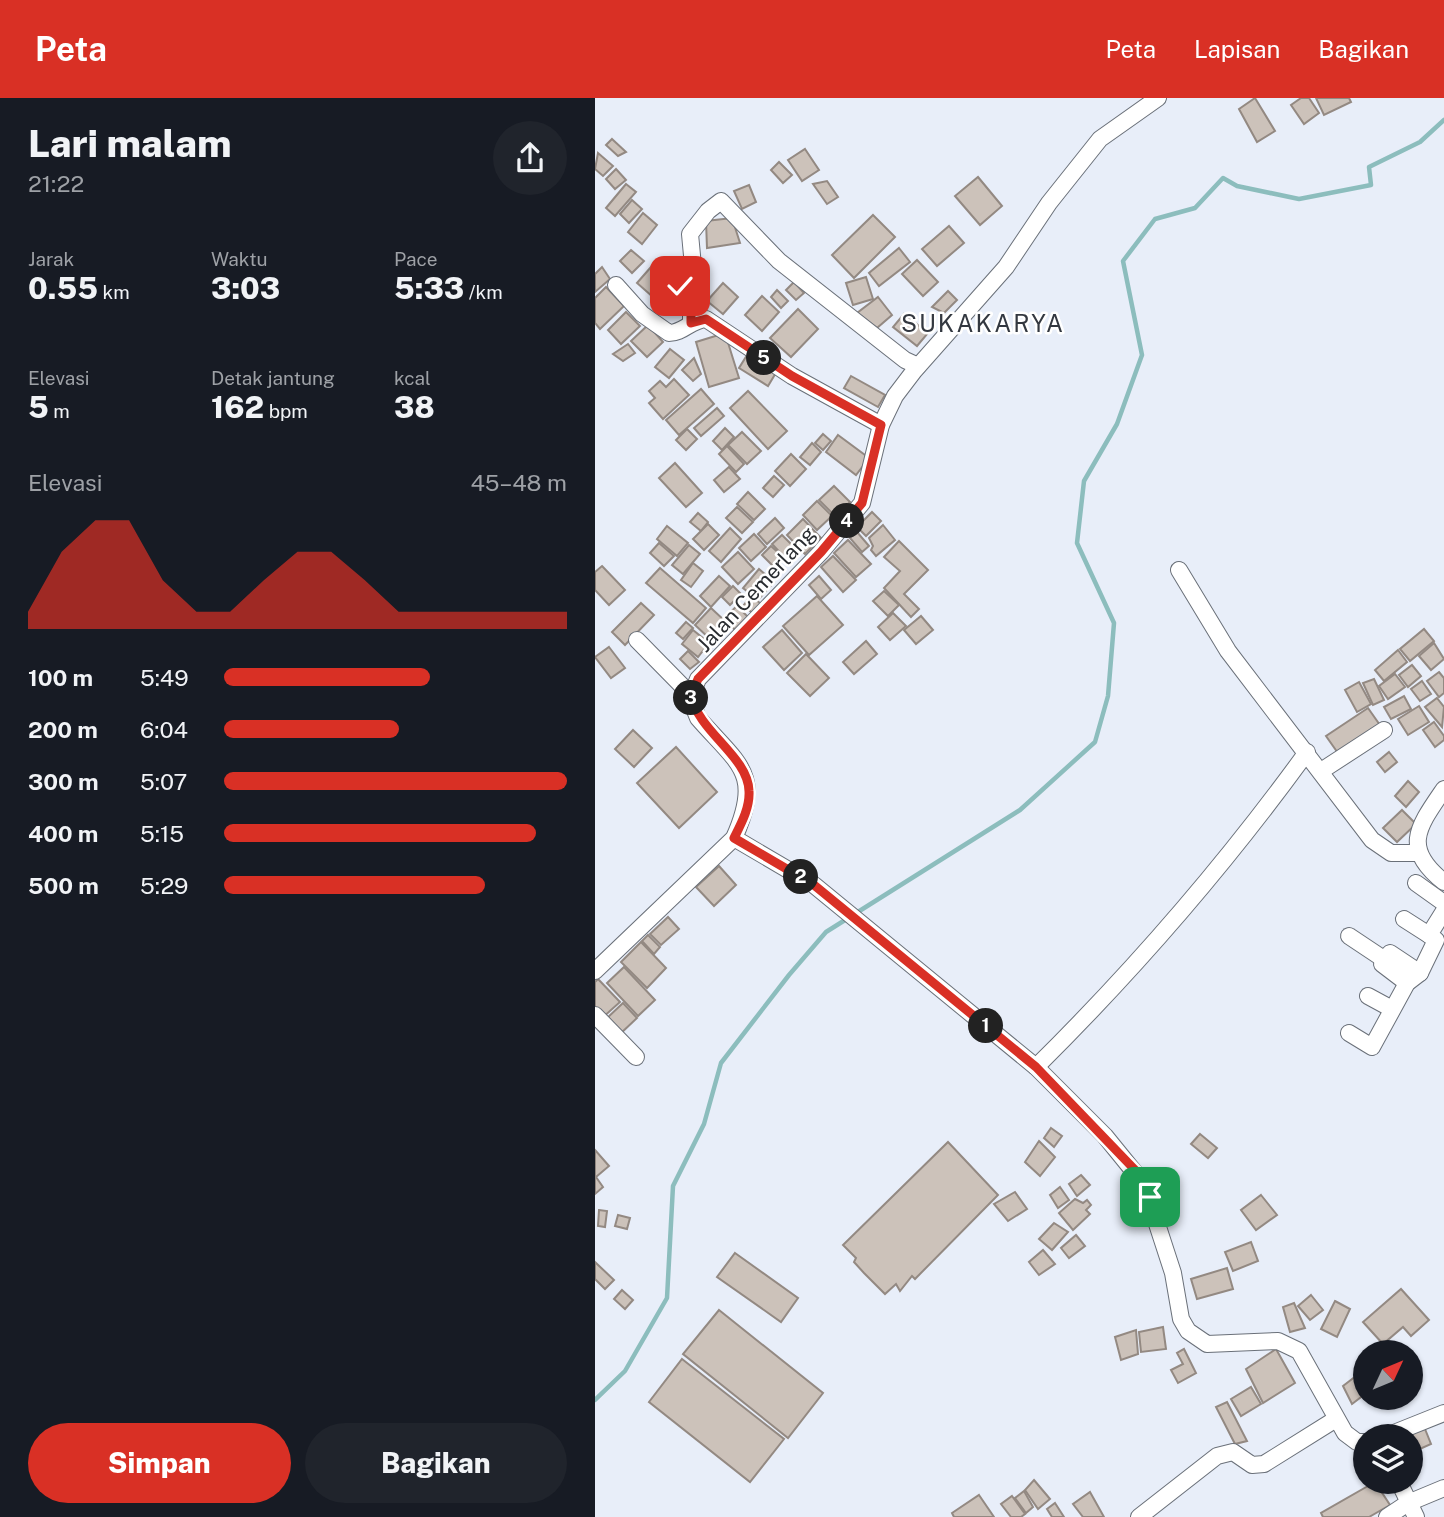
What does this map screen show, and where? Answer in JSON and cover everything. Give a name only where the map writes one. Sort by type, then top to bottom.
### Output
[{"type":"street","name":"Jalan Cemerlang","points":[[691,695],[698,679],[821,552],[862,503],[881,425],[895,396],[918,366],[1006,267],[1049,203],[1100,139],[1158,98]]},
{"type":"street","points":[[691,323],[691,307],[680,286],[693,266],[690,234],[708,211],[721,201],[779,261],[905,360],[918,366]]},
{"type":"street","points":[[616,285],[642,314],[669,333],[678,333],[691,323],[706,319],[792,376],[881,425]]},
{"type":"street","points":[[1179,570],[1228,651],[1377,845],[1398,855],[1419,853]]},
{"type":"street","points":[[595,971],[734,838],[745,813],[749,791],[745,777],[698,718],[691,695],[637,640]]},
{"type":"street","points":[[1321,771],[1384,730]]},
{"type":"street","points":[[1036,1067],[1118,986],[1242,841],[1307,752]]},
{"type":"street","points":[[1444,789],[1420,826],[1415,842],[1419,853],[1444,882]]},
{"type":"street","points":[[734,838],[814,885],[1036,1067],[1105,1136],[1144,1184],[1173,1273],[1181,1319],[1188,1331],[1207,1344],[1278,1341],[1299,1351],[1336,1419],[1353,1439]]},
{"type":"street","points":[[1416,883],[1444,903]]},
{"type":"street","points":[[1429,935],[1444,911]]},
{"type":"street","points":[[1349,1033],[1372,1047],[1392,1009],[1436,940],[1404,919]]},
{"type":"street","points":[[1349,936],[1385,960],[1390,953],[1414,978]]},
{"type":"street","points":[[1368,996],[1392,1009]]},
{"type":"street","points":[[595,1015],[636,1057]]},
{"type":"street","points":[[1416,1424],[1444,1413]]},
{"type":"street","points":[[1139,1517],[1217,1456],[1233,1452],[1252,1465],[1265,1464],[1336,1419]]},
{"type":"street","points":[[1387,1517],[1412,1510],[1444,1488]]},
{"type":"street","points":[[1405,1494],[1412,1510]]},
{"type":"building","points":[[1255,98],[1275,131],[1257,142],[1239,109]]},
{"type":"building","points":[[1301,98],[1309,98],[1319,113],[1304,124],[1291,105]]},
{"type":"building","points":[[1316,98],[1349,98],[1351,102],[1324,115]]},
{"type":"building","points":[[612,139],[626,152],[618,156],[606,145]]},
{"type":"building","points":[[805,149],[819,170],[802,181],[788,160]]},
{"type":"building","points":[[598,153],[613,166],[603,176],[595,169]]},
{"type":"building","points":[[779,162],[792,175],[783,183],[771,170]]},
{"type":"building","points":[[616,169],[626,180],[615,189],[606,179]]},
{"type":"building","points":[[978,177],[1002,206],[980,225],[955,196]]},
{"type":"building","points":[[827,181],[838,197],[827,204],[813,184]]},
{"type":"building","points":[[626,184],[636,192],[615,216],[606,208]]},
{"type":"building","points":[[749,185],[756,202],[742,209],[734,191]]},
{"type":"building","points":[[632,200],[642,209],[629,223],[620,214]]},
{"type":"building","points":[[643,213],[657,225],[642,244],[628,232]]},
{"type":"building","points":[[873,215],[895,237],[854,278],[832,255]]},
{"type":"building","points":[[732,218],[740,243],[707,248],[706,221]]},
{"type":"building","points":[[949,226],[964,243],[937,266],[922,249]]},
{"type":"building","points":[[899,248],[910,262],[879,286],[869,273]]},
{"type":"building","points":[[631,250],[644,261],[632,273],[620,261]]},
{"type":"building","points":[[917,260],[938,282],[923,296],[902,274]]},
{"type":"building","points":[[602,267],[610,279],[595,292],[595,274]]},
{"type":"building","points":[[651,267],[667,281],[653,297],[637,283]]},
{"type":"building","points":[[866,277],[873,299],[853,305],[846,283]]},
{"type":"building","points":[[794,282],[804,293],[796,300],[786,290]]},
{"type":"building","points":[[723,283],[738,297],[723,314],[707,301]]},
{"type":"building","points":[[606,287],[624,306],[600,329],[595,323],[595,298]]},
{"type":"building","points":[[671,289],[680,300],[667,313],[657,302]]},
{"type":"building","points":[[777,290],[788,301],[781,308],[771,297]]},
{"type":"building","points":[[948,291],[957,300],[944,313],[932,307]]},
{"type":"building","points":[[762,296],[779,312],[762,331],[745,315]]},
{"type":"building","points":[[878,297],[892,315],[877,328],[857,313]]},
{"type":"building","points":[[798,309],[818,329],[791,357],[770,338]]},
{"type":"building","points":[[626,312],[640,326],[621,344],[608,330]]},
{"type":"building","points":[[904,314],[928,333],[917,346],[893,327]]},
{"type":"building","points":[[648,325],[663,342],[647,357],[631,341]]},
{"type":"building","points":[[725,333],[739,378],[709,387],[696,342]]},
{"type":"building","points":[[628,344],[635,353],[623,361],[613,354]]},
{"type":"building","points":[[670,349],[684,360],[669,378],[655,367]]},
{"type":"building","points":[[749,352],[777,371],[768,386],[739,368]]},
{"type":"building","points":[[694,358],[701,374],[693,381],[682,370]]},
{"type":"building","points":[[851,376],[885,395],[878,407],[844,388]]},
{"type":"building","points":[[674,379],[689,395],[663,419],[649,403],[655,398],[649,391],[660,381],[666,387]]},
{"type":"building","points":[[701,389],[714,404],[679,435],[666,420]]},
{"type":"building","points":[[748,391],[787,431],[768,449],[730,408]]},
{"type":"building","points":[[717,408],[724,416],[701,436],[694,428]]},
{"type":"building","points":[[725,428],[734,437],[722,450],[713,441]]},
{"type":"building","points":[[687,429],[697,439],[686,450],[676,440]]},
{"type":"building","points":[[742,432],[761,451],[747,464],[728,445]]},
{"type":"building","points":[[823,434],[831,441],[823,450],[815,443]]},
{"type":"building","points":[[838,435],[869,458],[856,475],[826,452]]},
{"type":"building","points":[[812,443],[821,452],[810,465],[800,457]]},
{"type":"building","points":[[727,446],[744,464],[736,472],[719,454]]},
{"type":"building","points":[[791,454],[806,469],[790,486],[775,471]]},
{"type":"building","points":[[675,463],[702,493],[686,507],[659,478]]},
{"type":"building","points":[[729,467],[740,479],[724,492],[714,480]]},
{"type":"building","points":[[774,476],[784,485],[773,497],[763,488]]},
{"type":"building","points":[[834,486],[850,502],[835,516],[819,500]]},
{"type":"building","points":[[748,492],[765,509],[754,520],[737,504]]},
{"type":"building","points":[[817,501],[832,516],[817,530],[803,515]]},
{"type":"building","points":[[737,507],[753,522],[742,533],[726,518]]},
{"type":"building","points":[[872,512],[881,521],[866,536],[857,527]]},
{"type":"building","points":[[698,513],[708,522],[701,531],[690,522]]},
{"type":"building","points":[[775,518],[784,528],[767,544],[758,534]]},
{"type":"building","points":[[803,519],[821,538],[805,554],[787,535]]},
{"type":"building","points":[[708,524],[719,535],[704,550],[693,539]]},
{"type":"building","points":[[883,525],[895,540],[876,556],[871,550],[873,546],[869,538]]},
{"type":"building","points":[[667,526],[688,543],[677,556],[657,539]]},
{"type":"building","points":[[730,528],[741,539],[721,562],[709,551]]},
{"type":"building","points":[[857,532],[869,546],[862,552],[850,538]]},
{"type":"building","points":[[754,534],[766,547],[751,561],[739,548]]},
{"type":"building","points":[[782,535],[799,552],[789,562],[772,544]]},
{"type":"building","points":[[848,540],[871,564],[856,577],[834,553]]},
{"type":"building","points":[[899,541],[928,570],[904,594],[919,609],[911,617],[884,588],[900,571],[884,557]]},
{"type":"building","points":[[659,543],[674,556],[664,566],[650,553]]},
{"type":"building","points":[[689,545],[700,554],[683,574],[672,565]]},
{"type":"building","points":[[771,546],[782,556],[773,566],[762,555]]},
{"type":"building","points":[[738,552],[754,569],[738,584],[722,567]]},
{"type":"building","points":[[833,556],[856,580],[843,592],[821,567]]},
{"type":"building","points":[[693,563],[703,571],[691,587],[681,580]]},
{"type":"building","points":[[602,566],[625,590],[609,605],[595,590],[595,572]]},
{"type":"building","points":[[660,568],[706,608],[693,623],[646,583]]},
{"type":"building","points":[[759,569],[774,582],[758,600],[743,588]]},
{"type":"building","points":[[719,576],[730,586],[711,607],[700,596]]},
{"type":"building","points":[[819,576],[831,590],[821,599],[809,585]]},
{"type":"building","points":[[733,586],[741,594],[730,605],[722,597]]},
{"type":"building","points":[[884,591],[899,605],[888,616],[873,601]]},
{"type":"building","points":[[751,596],[765,607],[757,616],[743,606]]},
{"type":"building","points":[[817,596],[843,625],[809,655],[783,626]]},
{"type":"building","points":[[641,603],[654,615],[625,645],[612,632]]},
{"type":"building","points":[[737,606],[748,617],[735,630],[724,618]]},
{"type":"building","points":[[711,608],[726,622],[710,639],[695,625]]},
{"type":"building","points":[[893,613],[906,626],[890,640],[878,627]]},
{"type":"building","points":[[921,616],[933,630],[916,644],[904,630]]},
{"type":"building","points":[[686,622],[693,628],[683,639],[676,633]]},
{"type":"building","points":[[1424,629],[1434,641],[1410,661],[1400,649]]},
{"type":"building","points":[[693,630],[709,643],[698,657],[682,644]]},
{"type":"building","points":[[782,630],[802,653],[784,670],[763,647]]},
{"type":"building","points":[[866,641],[877,654],[854,674],[843,662]]},
{"type":"building","points":[[1434,643],[1444,659],[1431,670],[1419,656]]},
{"type":"building","points":[[609,647],[625,668],[611,678],[595,657]]},
{"type":"building","points":[[1398,650],[1407,662],[1384,681],[1375,670]]},
{"type":"building","points":[[688,651],[699,662],[690,669],[680,659]]},
{"type":"building","points":[[806,654],[829,678],[810,696],[787,673]]},
{"type":"building","points":[[1412,665],[1421,676],[1408,687],[1399,675]]},
{"type":"building","points":[[1439,672],[1444,678],[1444,693],[1439,697],[1427,681]]},
{"type":"building","points":[[1395,674],[1405,687],[1388,699],[1379,686]]},
{"type":"building","points":[[1374,679],[1384,700],[1373,705],[1363,683]]},
{"type":"building","points":[[1422,681],[1431,694],[1420,701],[1411,689]]},
{"type":"building","points":[[1359,682],[1371,704],[1357,712],[1345,690]]},
{"type":"building","points":[[1404,696],[1411,709],[1391,719],[1384,707]]},
{"type":"building","points":[[1437,698],[1444,707],[1442,727],[1425,707]]},
{"type":"building","points":[[1419,706],[1429,722],[1408,735],[1398,719]]},
{"type":"building","points":[[1368,708],[1382,728],[1340,756],[1326,736]]},
{"type":"building","points":[[1434,722],[1444,736],[1444,740],[1435,747],[1423,730]]},
{"type":"building","points":[[633,730],[652,748],[634,767],[615,749]]},
{"type":"building","points":[[676,747],[717,792],[679,828],[637,783]]},
{"type":"building","points":[[1389,752],[1397,762],[1385,772],[1377,762]]},
{"type":"building","points":[[1408,781],[1419,792],[1406,807],[1395,796]]},
{"type":"building","points":[[1402,810],[1416,824],[1397,842],[1383,828]]},
{"type":"building","points":[[719,866],[736,885],[714,906],[696,887]]},
{"type":"building","points":[[668,917],[679,929],[661,945],[650,934]]},
{"type":"building","points":[[648,935],[660,947],[654,954],[642,941]]},
{"type":"building","points":[[641,942],[666,968],[647,988],[621,962]]},
{"type":"building","points":[[624,967],[655,1000],[638,1016],[607,983]]},
{"type":"building","points":[[598,979],[620,1002],[601,1019],[595,1012],[595,982]]},
{"type":"building","points":[[623,1003],[637,1018],[619,1035],[605,1020]]},
{"type":"building","points":[[1051,1128],[1062,1136],[1054,1147],[1044,1138]]},
{"type":"building","points":[[1200,1134],[1217,1148],[1208,1158],[1191,1144]]},
{"type":"building","points":[[1039,1141],[1055,1157],[1040,1176],[1025,1162]]},
{"type":"building","points":[[948,1142],[998,1195],[915,1279],[912,1276],[900,1291],[896,1284],[885,1294],[854,1262],[856,1258],[843,1245]]},
{"type":"building","points":[[595,1150],[609,1166],[596,1177],[603,1187],[595,1194]]},
{"type":"building","points":[[1081,1175],[1090,1185],[1077,1196],[1069,1184]]},
{"type":"building","points":[[1060,1187],[1069,1200],[1058,1208],[1050,1195]]},
{"type":"building","points":[[1015,1192],[1027,1209],[1008,1221],[994,1204]]},
{"type":"building","points":[[1261,1195],[1277,1215],[1256,1230],[1241,1210]]},
{"type":"building","points":[[1075,1199],[1083,1203],[1087,1200],[1091,1205],[1086,1210],[1090,1214],[1073,1230],[1059,1213]]},
{"type":"building","points":[[599,1210],[607,1211],[605,1227],[598,1226]]},
{"type":"building","points":[[618,1215],[630,1218],[627,1229],[615,1226]]},
{"type":"building","points":[[1054,1223],[1068,1232],[1052,1250],[1039,1239]]},
{"type":"building","points":[[1076,1235],[1085,1246],[1069,1258],[1061,1248]]},
{"type":"building","points":[[1251,1242],[1258,1261],[1233,1271],[1225,1252]]},
{"type":"building","points":[[1043,1250],[1055,1264],[1039,1275],[1029,1262]]},
{"type":"building","points":[[735,1253],[798,1298],[781,1322],[717,1277]]},
{"type":"building","points":[[595,1262],[614,1280],[605,1289],[595,1279]]},
{"type":"building","points":[[1227,1268],[1233,1289],[1197,1299],[1191,1279]]},
{"type":"building","points":[[1401,1289],[1429,1320],[1411,1336],[1403,1327],[1388,1340],[1379,1340],[1363,1322]]},
{"type":"building","points":[[622,1290],[633,1300],[625,1309],[614,1299]]},
{"type":"building","points":[[1311,1295],[1323,1310],[1310,1320],[1298,1306]]},
{"type":"building","points":[[1335,1301],[1350,1309],[1337,1337],[1321,1329]]},
{"type":"building","points":[[1294,1303],[1305,1328],[1290,1332],[1283,1307]]},
{"type":"building","points":[[719,1310],[823,1393],[788,1438],[683,1354]]},
{"type":"building","points":[[1163,1327],[1166,1349],[1141,1352],[1139,1332]]},
{"type":"building","points":[[1136,1330],[1138,1354],[1121,1360],[1115,1337]]},
{"type":"building","points":[[1184,1349],[1196,1373],[1178,1383],[1171,1370],[1183,1364],[1177,1353]]},
{"type":"building","points":[[1276,1349],[1295,1383],[1263,1403],[1246,1369]]},
{"type":"building","points":[[682,1359],[784,1439],[750,1482],[649,1402]]},
{"type":"building","points":[[1353,1378],[1352,1404],[1343,1386]]},
{"type":"building","points":[[1251,1387],[1261,1404],[1241,1416],[1231,1399]]},
{"type":"building","points":[[1227,1402],[1247,1441],[1235,1444],[1216,1407]]},
{"type":"building","points":[[1423,1424],[1431,1444],[1423,1448]]},
{"type":"building","points":[[1034,1480],[1050,1499],[1038,1509],[1025,1490]]},
{"type":"building","points":[[1024,1491],[1033,1507],[1026,1513],[1015,1498]]},
{"type":"building","points":[[1090,1492],[1104,1517],[1083,1517],[1073,1504]]},
{"type":"building","points":[[1354,1494],[1383,1494],[1390,1505],[1369,1517],[1323,1517],[1321,1513]]},
{"type":"building","points":[[979,1495],[994,1517],[954,1517],[952,1513]]},
{"type":"building","points":[[1012,1496],[1025,1514],[1021,1517],[1011,1517],[1001,1504]]},
{"type":"building","points":[[1055,1503],[1064,1517],[1052,1517],[1047,1509]]},
{"type":"waterway","points":[[595,1400],[625,1371],[667,1298],[673,1186],[704,1124],[721,1063],[826,932],[1020,810],[1095,742],[1108,696],[1114,623],[1077,543],[1084,481],[1117,424],[1142,355],[1123,261],[1155,219],[1195,208],[1223,178],[1237,186],[1299,199],[1371,185],[1369,167],[1420,142],[1444,120]]},
{"type":"district","name":"SUKAKARYA","points":[[983,323]]},
{"type":"route","points":[[680,286],[691,307],[691,323],[706,319],[792,376],[881,425],[869,486],[862,503],[821,552],[698,679],[691,695],[698,718],[735,760],[745,777],[749,791],[745,813],[734,838],[814,885],[1036,1067],[1136,1171],[1150,1197]]}]
